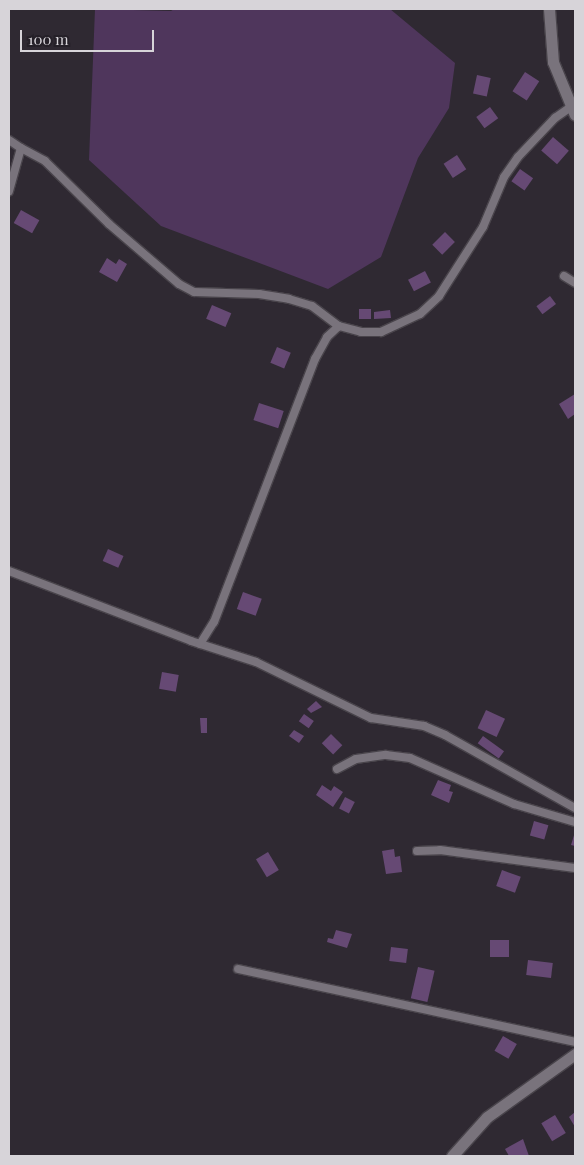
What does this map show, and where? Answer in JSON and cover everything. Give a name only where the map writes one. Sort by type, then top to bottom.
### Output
[{"type":"main road","points":[[549,9],[549,41],[560,82],[574,106]]},
{"type":"main road","points":[[452,1156],[487,1117],[575,1054]]},
{"type":"street","points":[[9,140],[45,161],[108,224],[179,284],[194,292],[259,294],[289,299],[312,306],[339,326],[361,332],[381,332],[420,314],[439,296],[471,249],[504,177],[518,157],[555,118],[574,106]]},
{"type":"street","points":[[9,191],[21,148]]},
{"type":"street","points":[[564,276],[575,283]]},
{"type":"street","points":[[200,644],[214,622],[315,359],[327,337],[339,326]]},
{"type":"street","points":[[9,571],[200,644],[256,662],[371,718],[424,726],[446,735],[575,808]]},
{"type":"street","points":[[337,769],[356,759],[386,756],[410,758],[514,804],[575,822]]},
{"type":"street","points":[[417,851],[440,850],[575,868]]},
{"type":"street","points":[[238,969],[575,1042]]},
{"type":"shaded area","points":[[95,9],[171,11],[174,9],[390,9],[455,63],[449,108],[418,158],[381,257],[328,289],[161,226],[89,160]]},
{"type":"building","points":[[525,72],[539,81],[527,101],[512,91]]},
{"type":"building","points":[[477,75],[491,78],[487,96],[473,94]]},
{"type":"building","points":[[490,107],[498,118],[484,128],[476,117]]},
{"type":"building","points":[[553,137],[569,151],[557,164],[541,151]]},
{"type":"building","points":[[457,155],[466,169],[453,178],[444,164]]},
{"type":"building","points":[[520,169],[533,178],[525,190],[511,181]]},
{"type":"building","points":[[21,210],[39,220],[32,233],[14,223]]},
{"type":"building","points":[[445,232],[455,242],[442,255],[432,245]]},
{"type":"building","points":[[107,258],[116,264],[119,259],[127,264],[117,282],[99,272]]},
{"type":"building","points":[[425,271],[431,283],[414,291],[408,280]]},
{"type":"building","points":[[550,296],[556,304],[542,314],[536,306]]},
{"type":"building","points":[[212,305],[231,313],[225,327],[206,319]]},
{"type":"building","points":[[359,309],[371,309],[371,319],[359,319]]},
{"type":"building","points":[[390,310],[391,318],[374,319],[374,312]]},
{"type":"building","points":[[277,347],[291,353],[284,369],[270,363]]},
{"type":"building","points":[[575,394],[575,414],[568,419],[559,404]]},
{"type":"building","points":[[259,403],[284,411],[278,428],[253,420]]},
{"type":"building","points":[[108,549],[124,556],[118,568],[103,561]]},
{"type":"building","points":[[243,592],[262,599],[256,616],[237,609]]},
{"type":"building","points":[[162,672],[179,675],[176,692],[159,689]]},
{"type":"building","points":[[316,701],[322,707],[311,713],[307,709]]},
{"type":"building","points":[[486,710],[505,719],[497,737],[478,728]]},
{"type":"building","points":[[304,714],[314,721],[309,728],[299,721]]},
{"type":"building","points":[[200,718],[207,718],[207,733],[201,733]]},
{"type":"building","points":[[294,730],[304,736],[299,743],[289,736]]},
{"type":"building","points":[[331,734],[342,745],[333,755],[322,743]]},
{"type":"building","points":[[483,736],[504,751],[499,759],[478,743]]},
{"type":"building","points":[[438,780],[451,785],[449,791],[453,792],[449,803],[431,795]]},
{"type":"building","points":[[322,785],[331,791],[334,786],[343,792],[333,807],[316,795]]},
{"type":"building","points":[[345,797],[355,802],[349,814],[339,809]]},
{"type":"building","points":[[534,821],[548,825],[544,840],[530,835]]},
{"type":"building","points":[[575,832],[575,846],[571,845]]},
{"type":"building","points":[[394,849],[395,857],[400,856],[402,872],[386,874],[382,851]]},
{"type":"building","points":[[268,852],[279,870],[267,877],[256,859]]},
{"type":"building","points":[[502,870],[521,877],[515,893],[496,886]]},
{"type":"building","points":[[336,930],[352,934],[347,948],[327,942],[328,938],[333,939]]},
{"type":"building","points":[[490,940],[509,940],[509,957],[490,957]]},
{"type":"building","points":[[391,947],[408,949],[406,963],[389,961]]},
{"type":"building","points":[[528,960],[553,963],[551,978],[526,975]]},
{"type":"building","points":[[418,967],[435,971],[427,1002],[411,998]]},
{"type":"building","points":[[503,1036],[517,1044],[508,1059],[494,1051]]},
{"type":"building","points":[[575,1112],[575,1127],[569,1117]]},
{"type":"building","points":[[555,1115],[566,1133],[552,1141],[541,1123]]},
{"type":"building","points":[[523,1139],[529,1156],[509,1156],[505,1149]]}]
